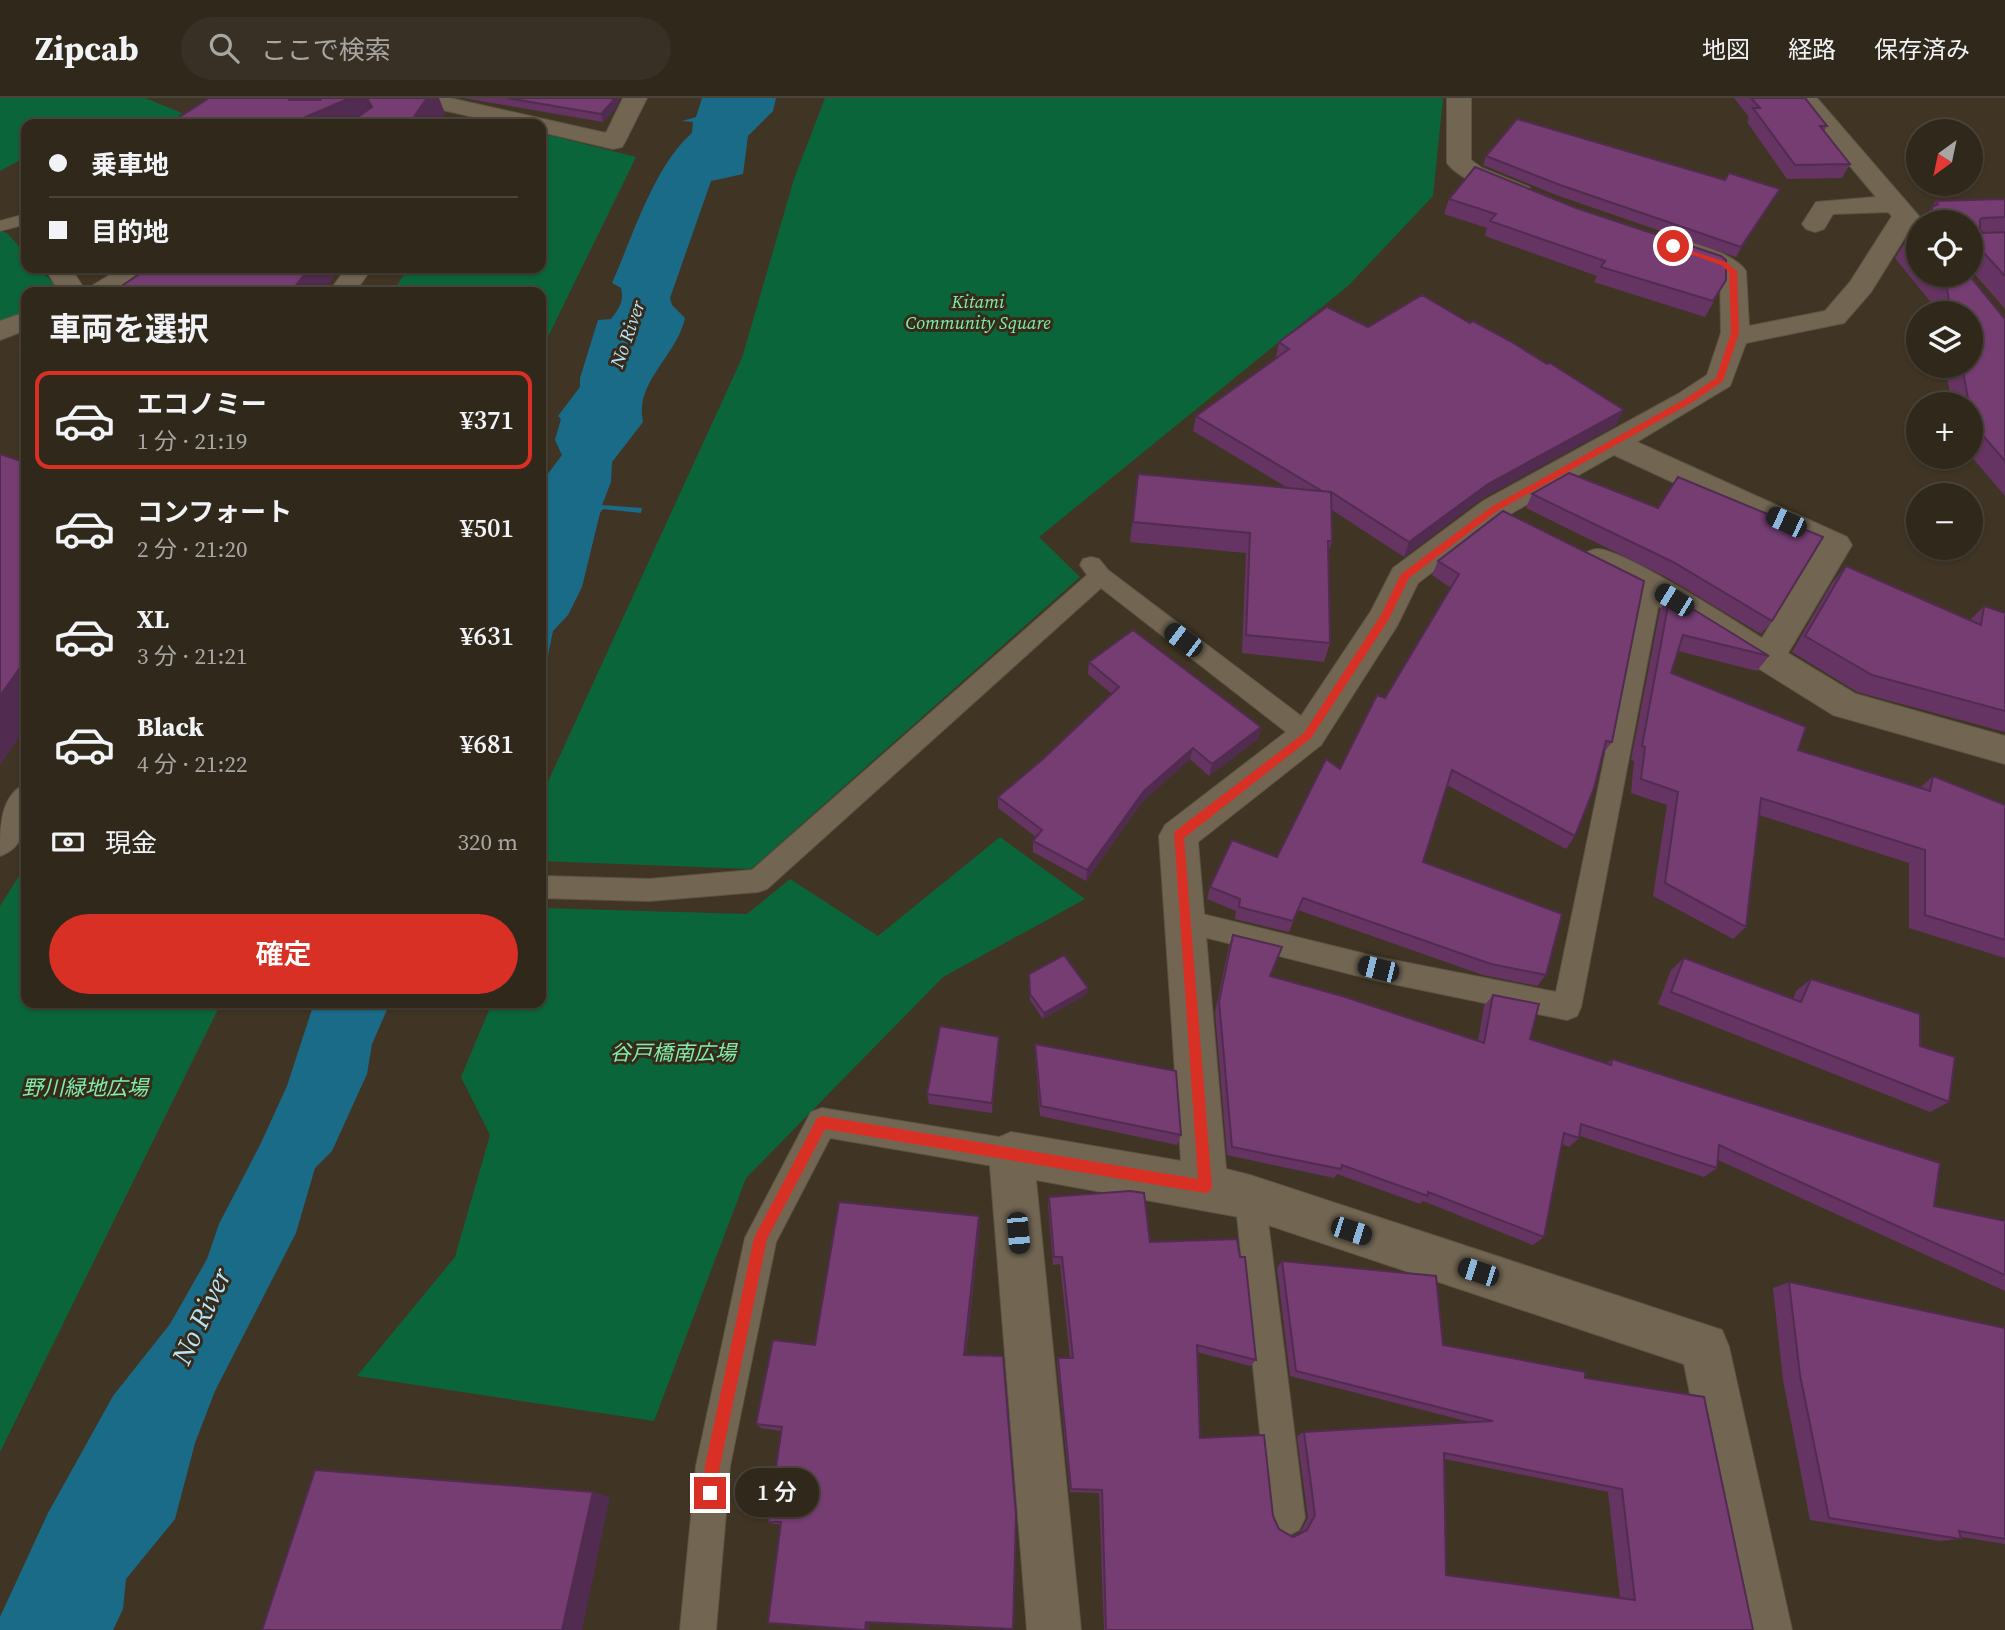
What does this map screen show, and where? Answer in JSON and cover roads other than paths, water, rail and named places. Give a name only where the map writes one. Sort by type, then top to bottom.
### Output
[{"type":"street","points":[[419,98],[465,117],[483,119]]},
{"type":"street","points":[[546,127],[613,142],[635,98]]},
{"type":"street","points":[[1459,98],[1460,163],[1472,173],[1546,202]]},
{"type":"street","points":[[1805,98],[1905,217]]},
{"type":"street","points":[[1815,224],[1825,207],[1905,217]]},
{"type":"street","points":[[1735,333],[1750,335],[1833,317],[1861,286],[1905,217]]},
{"type":"street","points":[[1205,1187],[1178,836],[1308,736],[1385,617],[1405,576],[1494,509],[1720,380],[1735,333],[1733,271],[1724,263],[1647,237]]},
{"type":"street","points":[[110,287],[131,273]]},
{"type":"street","points":[[0,331],[21,322]]},
{"type":"street","points":[[1613,443],[1836,545],[1767,658]]},
{"type":"street","points":[[1494,509],[1530,527]]},
{"type":"street","points":[[1567,544],[1651,586],[1845,705],[2005,750]]},
{"type":"street","points":[[0,840],[21,807]]},
{"type":"street","points":[[1054,1630],[1011,1154],[1250,1197],[1704,1347],[1765,1630]]},
{"type":"lane","points":[[0,226],[21,220]]},
{"type":"lane","points":[[546,887],[649,890],[758,881],[1096,571],[1308,736]]},
{"type":"lane","points":[[1186,922],[1378,969],[1567,1007],[1651,586]]},
{"type":"lane","points":[[698,1630],[713,1466],[761,1238],[822,1122],[1011,1154]]},
{"type":"lane","points":[[1250,1197],[1287,1518]]},
{"type":"water","name":"No River","points":[[702,98],[776,98],[773,111],[748,136],[743,174],[711,181],[670,298],[672,305],[685,318],[681,332],[650,382],[642,408],[643,422],[612,462],[611,482],[602,505],[642,508],[641,513],[603,509],[600,513],[582,587],[568,615],[553,631],[546,665],[546,476],[562,455],[555,440],[561,419],[558,416],[580,387],[580,378],[598,320],[611,319],[622,301],[621,288],[612,283],[666,164],[692,133],[693,122],[682,121],[696,117]]},
{"type":"water","name":"No River","points":[[312,1008],[388,1008],[372,1044],[367,1074],[332,1151],[315,1168],[296,1233],[215,1391],[195,1443],[175,1519],[126,1579],[123,1609],[113,1630],[0,1630],[0,1617],[48,1513],[113,1396],[170,1324],[207,1259],[219,1224],[287,1086]]},
{"type":"park label","name":"Kitami Community Square","points":[[978,311]]},
{"type":"park label","name":"谷戸橋南広場","points":[[673,1052]]},
{"type":"park label","name":"野川緑地広場","points":[[85,1087]]}]
